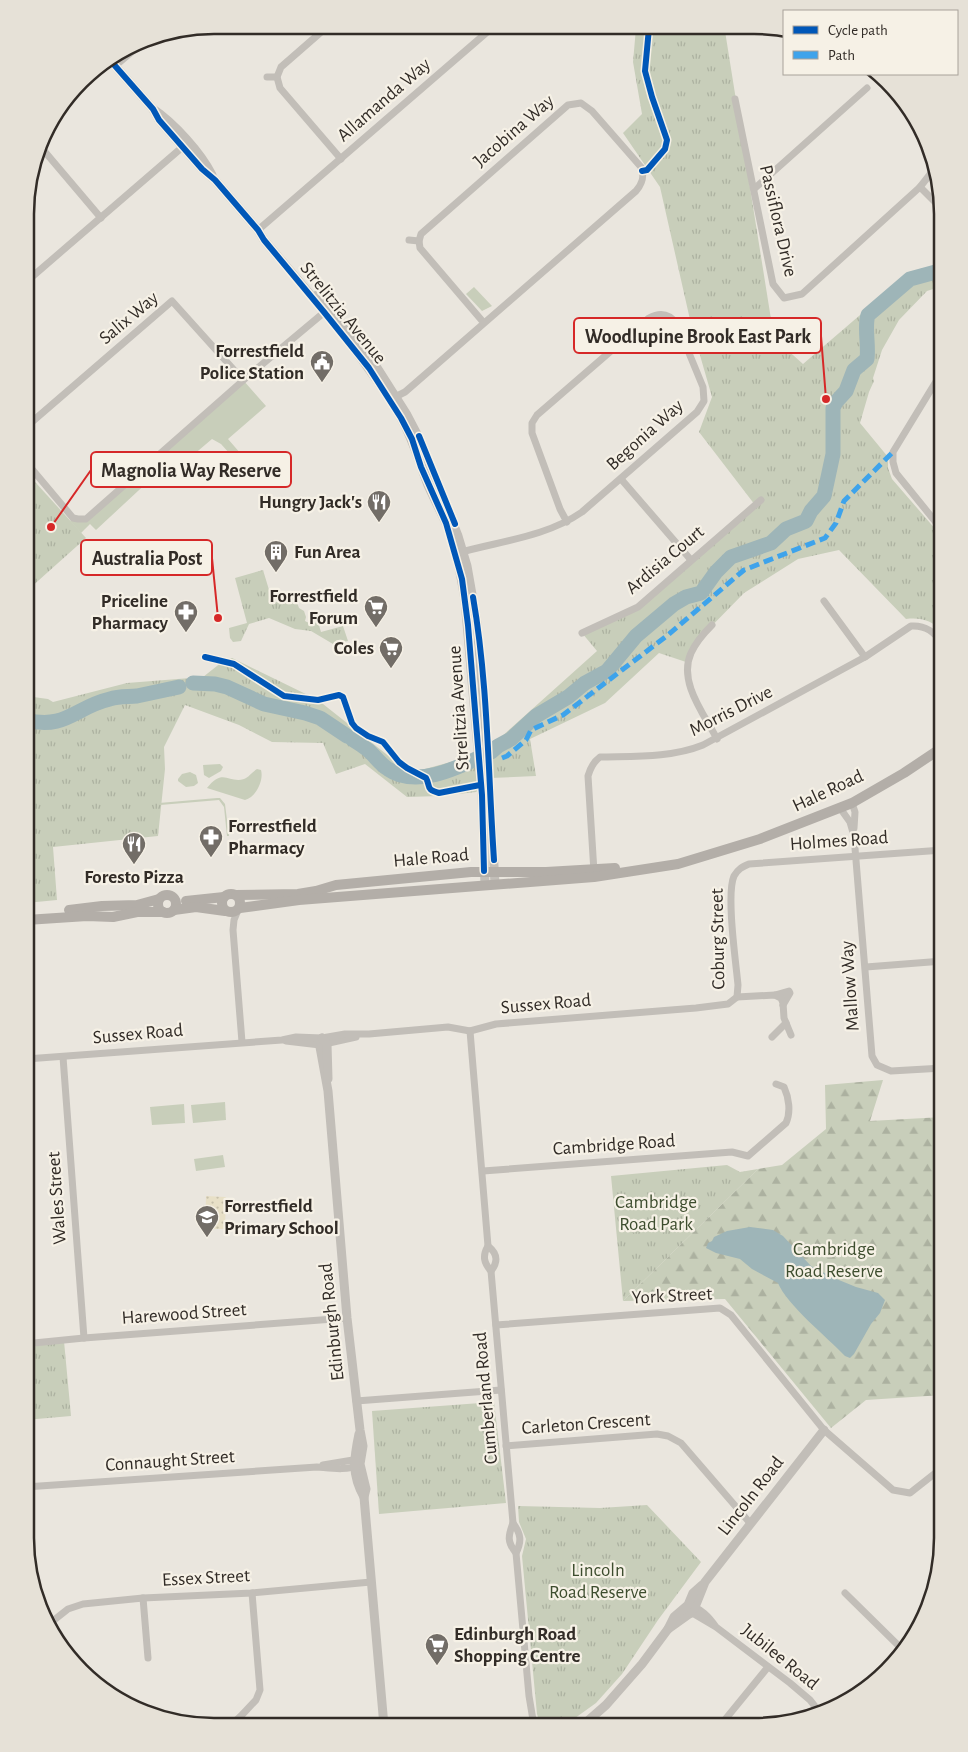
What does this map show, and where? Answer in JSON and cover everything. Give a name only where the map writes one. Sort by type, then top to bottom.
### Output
[{"type":"main road","name":"Hale Road","points":[[239,909],[299,900],[490,885],[594,873],[696,853],[719,852],[760,839],[852,803],[934,753]]},
{"type":"main road","name":"Hale Road","points":[[236,895],[298,894],[336,885],[410,877],[489,872],[594,873]]},
{"type":"main road","points":[[34,919],[113,916],[171,907],[186,901],[224,897],[229,894],[236,895],[240,899],[239,909],[233,913],[196,907],[171,907],[159,908],[159,900]]},
{"type":"main road","points":[[34,913],[102,906],[137,906],[159,900],[167,895],[173,897],[171,907]]},
{"type":"main road","points":[[224,897],[222,904],[226,911]]},
{"type":"street","points":[[267,76],[277,77],[281,67],[319,34]]},
{"type":"street","name":"Allamanda Way","points":[[258,230],[485,34]]},
{"type":"street","name":"Strelitzia Avenue","points":[[113,64],[153,109],[159,120],[185,145],[202,169],[215,180],[258,230],[264,240],[374,363],[393,398],[418,436],[454,521],[472,668],[490,885]]},
{"type":"street","name":"Allamanda Way","points":[[277,77],[280,88],[341,159]]},
{"type":"street","points":[[754,189],[867,88]]},
{"type":"street","name":"Passiflora Drive","points":[[736,99],[773,284],[784,298],[802,294],[920,187],[930,174]]},
{"type":"street","name":"Jacobina Way","points":[[393,398],[484,323],[636,191],[643,179],[641,168],[592,111],[581,103],[568,105],[425,230],[421,234],[420,241]]},
{"type":"street","points":[[34,275],[185,145]]},
{"type":"street","points":[[45,151],[101,218]]},
{"type":"street","points":[[920,187],[934,201]]},
{"type":"street","points":[[410,240],[420,241],[420,248],[484,323]]},
{"type":"street","name":"Salix Way","points":[[34,420],[172,301],[243,380]]},
{"type":"street","points":[[34,472],[73,518],[86,519],[243,380],[327,310]]},
{"type":"street","name":"Begonia Way","points":[[459,553],[550,530],[567,522],[582,512],[697,412],[704,401],[703,387],[677,324],[665,314],[656,314],[649,318],[537,415],[532,423],[532,433],[560,509],[567,522]]},
{"type":"street","points":[[934,385],[893,452],[896,473],[934,520]]},
{"type":"street","points":[[621,478],[691,560]]},
{"type":"street","name":"Ardisia Court","points":[[582,633],[638,607],[761,500]]},
{"type":"street","name":"Strelitzia Avenue","points":[[459,553],[470,578],[478,623],[488,754],[489,872]]},
{"type":"street","points":[[824,601],[865,658]]},
{"type":"street","points":[[712,625],[700,638],[690,654],[688,675],[689,687],[717,739]]},
{"type":"street","name":"Morris Drive","points":[[594,873],[588,776],[590,768],[596,759],[600,757],[662,754],[692,750],[717,739],[865,658],[911,626],[918,625],[929,629],[934,634]]},
{"type":"street","name":"Mallow Way","points":[[852,803],[855,812],[854,836],[872,1056],[878,1064],[891,1071],[934,1069]]},
{"type":"street","name":"Mallow Way","points":[[840,808],[850,822],[854,836]]},
{"type":"street","name":"Holmes Road","points":[[738,870],[749,864],[934,851]]},
{"type":"street","name":"Coburg Street","points":[[728,1004],[737,997],[738,985],[731,901],[733,878],[738,870]]},
{"type":"street","points":[[232,927],[239,909]]},
{"type":"street","points":[[226,911],[232,927],[242,1042]]},
{"type":"street","points":[[866,967],[934,962]]},
{"type":"street","points":[[737,997],[775,995],[781,998],[791,1035]]},
{"type":"street","name":"Sussex Road","points":[[34,1059],[282,1040],[296,1037],[323,1043],[345,1034],[369,1034],[448,1027],[470,1031],[496,1024],[728,1004]]},
{"type":"street","points":[[772,1037],[786,1022]]},
{"type":"street","name":"Cumberland Road","points":[[470,1031],[488,1246],[484,1260],[491,1271],[513,1523],[508,1534],[508,1542],[516,1554],[533,1718]]},
{"type":"street","name":"Edinburgh Road","points":[[323,1043],[329,1068],[328,1091],[347,1318],[356,1402],[364,1446],[356,1464],[366,1489],[364,1496],[383,1718]]},
{"type":"street","name":"Wales Street","points":[[63,1057],[84,1338]]},
{"type":"street","name":"Cambridge Road","points":[[483,1171],[732,1152],[748,1156],[786,1123],[789,1111],[787,1092],[784,1087],[776,1084]]},
{"type":"street","name":"Cumberland Road","points":[[488,1246],[494,1250],[496,1257],[496,1265],[491,1271]]},
{"type":"street","name":"York Street","points":[[496,1325],[720,1308],[731,1315],[824,1430],[892,1490],[910,1493],[934,1474]]},
{"type":"street","name":"Harewood Street","points":[[34,1343],[347,1318]]},
{"type":"street","points":[[356,1402],[501,1390]]},
{"type":"street","name":"Lincoln Road","points":[[591,1718],[606,1705],[642,1664],[678,1612],[691,1609],[693,1593],[705,1582],[824,1430]]},
{"type":"street","name":"Carleton Crescent","points":[[506,1446],[657,1434],[668,1436],[680,1443],[750,1523]]},
{"type":"street","name":"Connaught Street","points":[[34,1487],[317,1467],[333,1468],[356,1464]]},
{"type":"street","name":"Cumberland Road","points":[[513,1523],[520,1536],[519,1548],[516,1554]]},
{"type":"street","name":"Essex Street","points":[[53,1620],[68,1609],[83,1604],[143,1598],[252,1593],[371,1582]]},
{"type":"street","points":[[240,1717],[256,1700],[260,1690],[252,1593]]},
{"type":"street","points":[[846,1593],[899,1646]]},
{"type":"street","points":[[143,1598],[148,1658]]},
{"type":"street","name":"Jubilee Road","points":[[691,1609],[710,1617],[716,1627],[803,1694],[815,1708]]},
{"type":"street","points":[[726,1718],[768,1666]]},
{"type":"green space","points":[[635,34],[725,34],[774,338],[803,364],[874,303],[920,269],[934,267],[934,289],[927,291],[899,320],[882,350],[860,423],[888,457],[888,468],[892,479],[934,528],[934,624],[926,620],[906,619],[839,550],[798,559],[744,593],[700,638],[689,663],[659,653],[605,703],[530,739],[536,776],[490,778],[476,792],[440,796],[407,797],[365,764],[336,774],[323,743],[272,742],[239,725],[185,705],[164,747],[165,769],[158,836],[53,847],[57,900],[34,902],[34,697],[48,699],[53,702],[127,683],[203,677],[222,662],[232,658],[318,700],[410,773],[414,772],[476,755],[500,738],[597,651],[582,633],[638,607],[755,505],[699,432],[712,397],[691,324],[660,187],[623,133],[642,114],[633,62]]},
{"type":"green space","points":[[474,287],[492,306],[482,311],[466,294]]},
{"type":"green space","points":[[243,380],[266,406],[228,439],[241,454],[232,462],[227,457],[230,454],[221,444],[212,439],[179,467],[166,465],[96,530],[90,524],[81,533],[70,521],[73,518],[86,518]]},
{"type":"green space","points":[[34,481],[86,538],[34,585]]},
{"type":"green space","points":[[263,570],[273,603],[295,597],[299,608],[304,611],[305,621],[311,624],[318,622],[321,632],[343,626],[348,641],[333,644],[311,631],[295,629],[269,618],[249,624],[241,641],[233,642],[230,638],[229,628],[247,623],[235,578]]},
{"type":"green space","points":[[220,764],[223,767],[221,771],[209,778],[204,775],[203,765]]},
{"type":"green space","points":[[257,769],[261,770],[262,774],[260,783],[256,792],[245,800],[207,788],[217,778],[244,779]]},
{"type":"green space","points":[[190,772],[196,775],[198,783],[194,786],[186,787],[178,779],[182,774]]},
{"type":"green space","points":[[220,798],[225,804],[229,836],[227,836],[224,807],[219,800],[160,805],[159,803]]},
{"type":"green space","name":"Cambridge Road Reserve","points":[[883,1080],[870,1121],[934,1117],[934,1396],[866,1400],[831,1428],[725,1299],[623,1301],[758,1169],[782,1165],[826,1129],[825,1085]]},
{"type":"green space","points":[[225,1102],[226,1120],[193,1123],[191,1105]]},
{"type":"green space","points":[[184,1104],[185,1123],[152,1125],[150,1107]]},
{"type":"green space","points":[[223,1155],[225,1167],[196,1171],[194,1159]]},
{"type":"green space","name":"Cambridge Road Park","points":[[727,1165],[740,1172],[758,1169],[623,1301],[611,1176]]},
{"type":"green space","points":[[64,1341],[71,1416],[34,1419],[34,1346]]},
{"type":"green space","points":[[494,1402],[506,1503],[379,1514],[372,1411]]},
{"type":"green space","name":"Lincoln Road Reserve","points":[[647,1505],[701,1562],[658,1620],[622,1674],[596,1703],[575,1718],[538,1718],[522,1556],[526,1539],[519,1522],[518,1506],[600,1508]]},
{"type":"sand","points":[[206,1196],[226,1197],[225,1229],[205,1229]]},
{"type":"water","points":[[750,1227],[773,1230],[783,1236],[811,1266],[856,1287],[878,1293],[885,1300],[880,1313],[850,1358],[845,1356],[798,1311],[778,1283],[752,1269],[740,1259],[716,1253],[706,1248],[714,1237],[727,1231]]},
{"type":"waterway","points":[[352,739],[368,750],[388,769],[400,775],[413,777],[426,776],[454,769],[491,752],[511,739],[536,716],[568,697],[585,683],[607,671],[636,636],[674,604],[686,597],[701,593],[716,572],[731,557],[771,543],[786,529],[806,521],[811,511],[824,496],[833,454],[833,408],[846,391],[854,370],[867,359],[866,325],[868,315],[910,279],[934,272]]},
{"type":"waterway","points":[[193,683],[215,684],[227,687],[264,704],[320,718],[347,736]]},
{"type":"waterway","points":[[34,721],[51,722],[61,720],[113,698],[137,696],[179,687]]},
{"type":"marked path","points":[[502,758],[526,740],[531,730],[563,715],[668,635],[744,570],[825,538],[836,523],[844,501],[893,452]]},
{"type":"cycle path","points":[[642,171],[647,170],[665,149],[667,140],[645,71],[648,34]]},
{"type":"cycle path","points":[[114,64],[153,109],[159,120],[258,230],[264,240],[369,368],[412,439],[421,467],[446,523],[462,579],[468,625],[482,795],[484,871]]},
{"type":"cycle path","points":[[419,436],[455,524]]},
{"type":"cycle path","points":[[473,597],[485,695],[494,860]]},
{"type":"cycle path","points":[[205,657],[234,664],[284,696],[318,700],[339,695],[343,697],[352,723],[356,728],[368,736],[383,742],[399,762],[426,778],[430,789],[435,792],[439,793],[480,785]]},
{"type":"place","name":"Forrestfield Police Station","points":[[322,383]]},
{"type":"place","name":"Woodlupine Brook East Park","points":[[826,399]]},
{"type":"place","name":"Hungry Jack's","points":[[379,523]]},
{"type":"place","name":"Magnolia Way Reserve","points":[[51,527]]},
{"type":"place","name":"Fun Area","points":[[276,573]]},
{"type":"place","name":"Australia Post","points":[[218,618]]},
{"type":"place","name":"Forrestfield Forum","points":[[376,628]]},
{"type":"place","name":"Priceline Pharmacy","points":[[186,633]]},
{"type":"place","name":"Coles","points":[[391,669]]},
{"type":"place","name":"Forrestfield Pharmacy","points":[[211,858]]},
{"type":"place","name":"Foresto Pizza","points":[[134,865]]},
{"type":"place","name":"Forrestfield Primary School","points":[[207,1238]]},
{"type":"place","name":"Edinburgh Road Shopping Centre","points":[[437,1666]]}]
